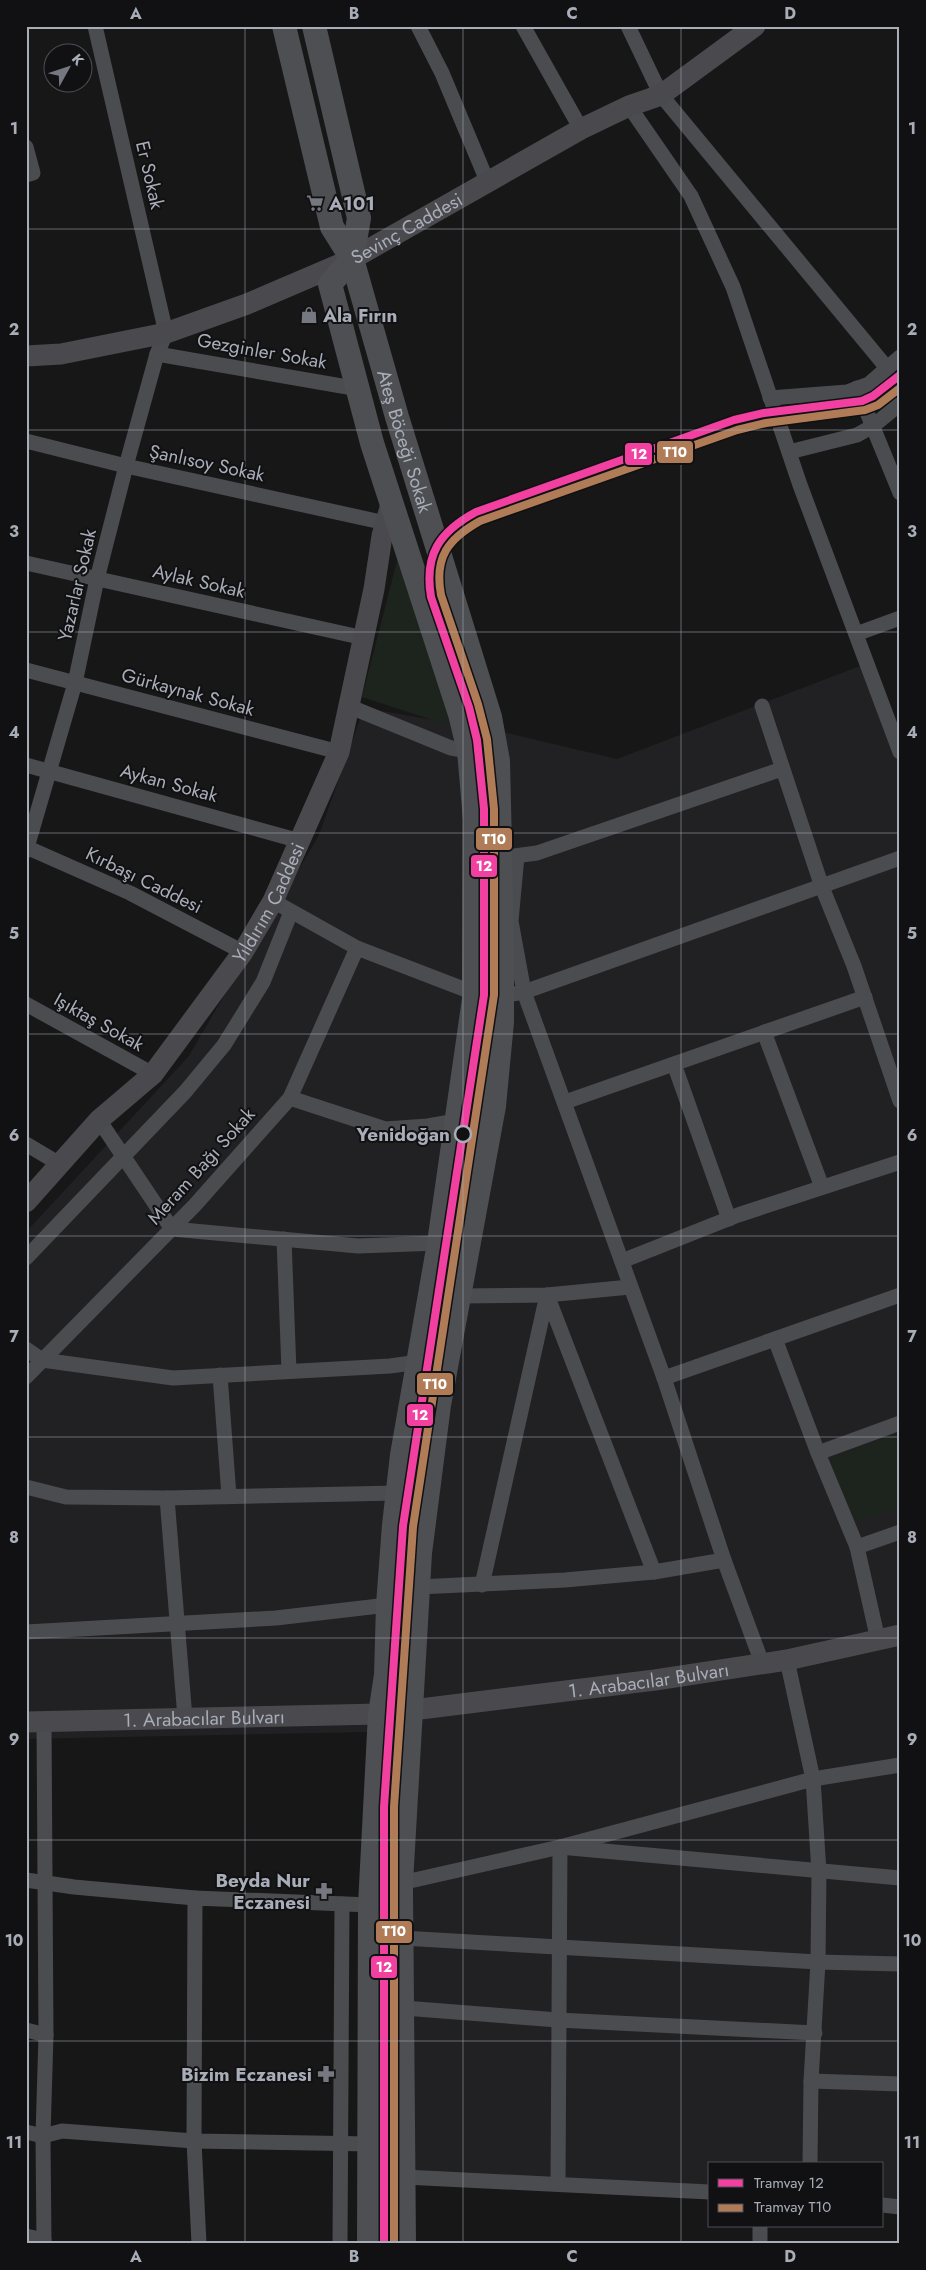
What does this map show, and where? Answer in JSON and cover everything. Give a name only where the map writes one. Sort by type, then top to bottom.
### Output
[{"type":"main road","points":[[284,26],[332,227],[352,259]]},
{"type":"main road","points":[[314,26],[359,218],[352,259],[330,284],[372,443],[382,529]]},
{"type":"main road","name":"Sevinç Caddesi","points":[[26,356],[61,354],[166,333],[247,304],[352,259],[581,129],[629,106],[661,95],[755,26]]},
{"type":"main road","name":"Ateş Böceği Sokak","points":[[352,259],[397,417],[490,718],[498,760],[509,857],[513,995],[439,1406],[420,1553],[413,1688],[396,1712],[384,1688],[388,1605],[398,1493],[439,1243],[474,996],[475,820],[469,751],[460,714],[372,443]]},
{"type":"main road","points":[[382,529],[392,501],[399,440],[397,417]]},
{"type":"main road","name":"Yıldırım Caddesi","points":[[26,1202],[98,1120],[152,1074],[243,952],[273,901],[339,752],[364,638],[382,529]]},
{"type":"main road","name":"1. Arabacılar Bulvarı","points":[[35,1721],[396,1712],[519,1695],[655,1680],[786,1660],[900,1636]]},
{"type":"main road","points":[[396,1712],[404,2008],[404,2244]]},
{"type":"main road","points":[[369,2244],[370,1905],[396,1712]]},
{"type":"street","name":"Er Sokak","points":[[95,26],[166,333]]},
{"type":"street","points":[[418,26],[442,73],[488,183]]},
{"type":"street","points":[[523,26],[581,129]]},
{"type":"street","points":[[628,26],[661,95],[887,368]]},
{"type":"street","points":[[629,106],[691,196],[732,287],[789,452],[900,752]]},
{"type":"street","points":[[26,147],[33,173],[26,175]]},
{"type":"street","name":"Yazarlar Sokak","points":[[27,848],[75,683],[97,579],[126,466],[157,354],[166,333]]},
{"type":"street","name":"Gezginler Sokak","points":[[157,354],[359,389]]},
{"type":"street","points":[[770,398],[847,392],[869,384],[900,357]]},
{"type":"street","points":[[857,388],[900,493]]},
{"type":"street","points":[[789,452],[857,435],[873,426],[900,404]]},
{"type":"street","name":"Şanlısoy Sokak","points":[[26,441],[382,529]]},
{"type":"street","name":"Aylak Sokak","points":[[26,563],[364,638]]},
{"type":"street","points":[[856,634],[900,618]]},
{"type":"street","name":"Gürkaynak Sokak","points":[[26,670],[339,752]]},
{"type":"street","points":[[348,706],[451,748],[469,751]]},
{"type":"street","points":[[762,706],[822,887],[865,997],[900,1102]]},
{"type":"street","name":"Aykan Sokak","points":[[26,764],[300,841]]},
{"type":"street","points":[[509,857],[536,853],[782,769]]},
{"type":"street","name":"Kırbaşı Caddesi","points":[[27,848],[130,893],[243,952]]},
{"type":"street","points":[[273,901],[357,948],[474,996],[490,997],[513,995],[900,858]]},
{"type":"street","points":[[26,1258],[185,1092],[224,1045],[263,982],[291,912]]},
{"type":"street","name":"Meram Bağı Sokak","points":[[26,1377],[172,1229],[290,1098],[357,948]]},
{"type":"street","points":[[513,995],[565,1102],[664,1378],[724,1560],[762,1663]]},
{"type":"street","points":[[565,1102],[865,997]]},
{"type":"street","name":"Işıktaş Sokak","points":[[26,1004],[152,1074]]},
{"type":"street","points":[[764,1032],[822,1187]]},
{"type":"street","points":[[674,1064],[729,1219]]},
{"type":"street","points":[[290,1098],[385,1129],[428,1126],[456,1121]]},
{"type":"street","points":[[98,1120],[172,1229],[358,1246],[439,1243]]},
{"type":"street","points":[[26,1144],[58,1164]]},
{"type":"street","points":[[622,1261],[729,1219],[900,1162]]},
{"type":"street","points":[[284,1239],[289,1371]]},
{"type":"street","points":[[460,1296],[547,1295],[630,1287]]},
{"type":"street","points":[[547,1295],[654,1572]]},
{"type":"street","points":[[482,1585],[547,1295]]},
{"type":"street","points":[[664,1378],[900,1295]]},
{"type":"street","points":[[775,1338],[818,1453],[857,1547],[878,1640]]},
{"type":"street","points":[[26,1349],[42,1360],[173,1378],[390,1366],[419,1362]]},
{"type":"street","points":[[220,1375],[229,1496]]},
{"type":"street","points":[[818,1453],[900,1423]]},
{"type":"street","points":[[26,1488],[66,1496],[167,1498],[398,1493]]},
{"type":"street","points":[[167,1498],[186,1718]]},
{"type":"street","points":[[857,1547],[900,1532]]},
{"type":"street","points":[[418,1587],[432,1585],[482,1585],[654,1572],[724,1560]]},
{"type":"street","points":[[26,1632],[276,1618],[388,1605]]},
{"type":"street","points":[[786,1660],[813,1779],[819,1872],[818,1962],[811,2081],[810,2162]]},
{"type":"street","points":[[26,2236],[44,2242],[43,2136],[46,2035],[46,1883],[35,1721]]},
{"type":"street","points":[[401,1883],[560,1847],[813,1779],[900,1765]]},
{"type":"street","points":[[560,1847],[900,1878]]},
{"type":"street","points":[[558,2184],[560,1847]]},
{"type":"street","points":[[26,1880],[195,1898],[370,1905]]},
{"type":"street","points":[[195,1898],[194,2141],[199,2244]]},
{"type":"street","points":[[340,2244],[339,2144],[342,1904]]},
{"type":"street","points":[[402,1938],[818,1962],[900,1964]]},
{"type":"street","points":[[404,2008],[558,2020],[815,2034]]},
{"type":"street","points":[[26,2030],[46,2035]]},
{"type":"street","points":[[811,2081],[900,2084]]},
{"type":"street","points":[[26,2132],[43,2136],[62,2131],[194,2141],[370,2144]]},
{"type":"street","points":[[404,2177],[708,2192]]},
{"type":"street","points":[[884,2205],[900,2207]]},
{"type":"street","points":[[760,2228],[760,2244]]},
{"type":"shaded area","points":[[398,557],[457,728],[362,697]]},
{"type":"shaded area","points":[[873,661],[900,734],[900,2200],[884,2199],[884,2162],[708,2162],[708,2190],[412,2173],[414,1781],[418,1731],[26,1739],[26,1232],[188,1057],[319,835],[364,708],[503,732],[617,759]]},
{"type":"shaded area","points":[[900,1432],[900,1507],[852,1523],[826,1460]]},
{"type":"tram line","name":"12","points":[[384,2244],[384,1807],[403,1526],[484,995],[484,809],[477,740],[469,707],[431,597],[429,582],[432,557],[437,546],[452,528],[476,512],[734,420],[764,413],[862,401],[873,396],[900,375]]},
{"type":"tram line","name":"T10","points":[[394,2244],[394,1807],[413,1527],[494,995],[494,809],[487,739],[478,704],[441,595],[439,582],[442,560],[452,542],[480,521],[737,430],[766,423],[865,410],[878,405],[900,388]]},
{"type":"place","name":"A101","points":[[315,203]]},
{"type":"place","name":"Ala Fırın","points":[[309,315]]},
{"type":"place","name":"Yenidoğan","points":[[463,1134]]},
{"type":"place","name":"Beyda Nur Eczanesi","points":[[324,1891]]},
{"type":"place","name":"Bizim Eczanesi","points":[[326,2074]]}]
